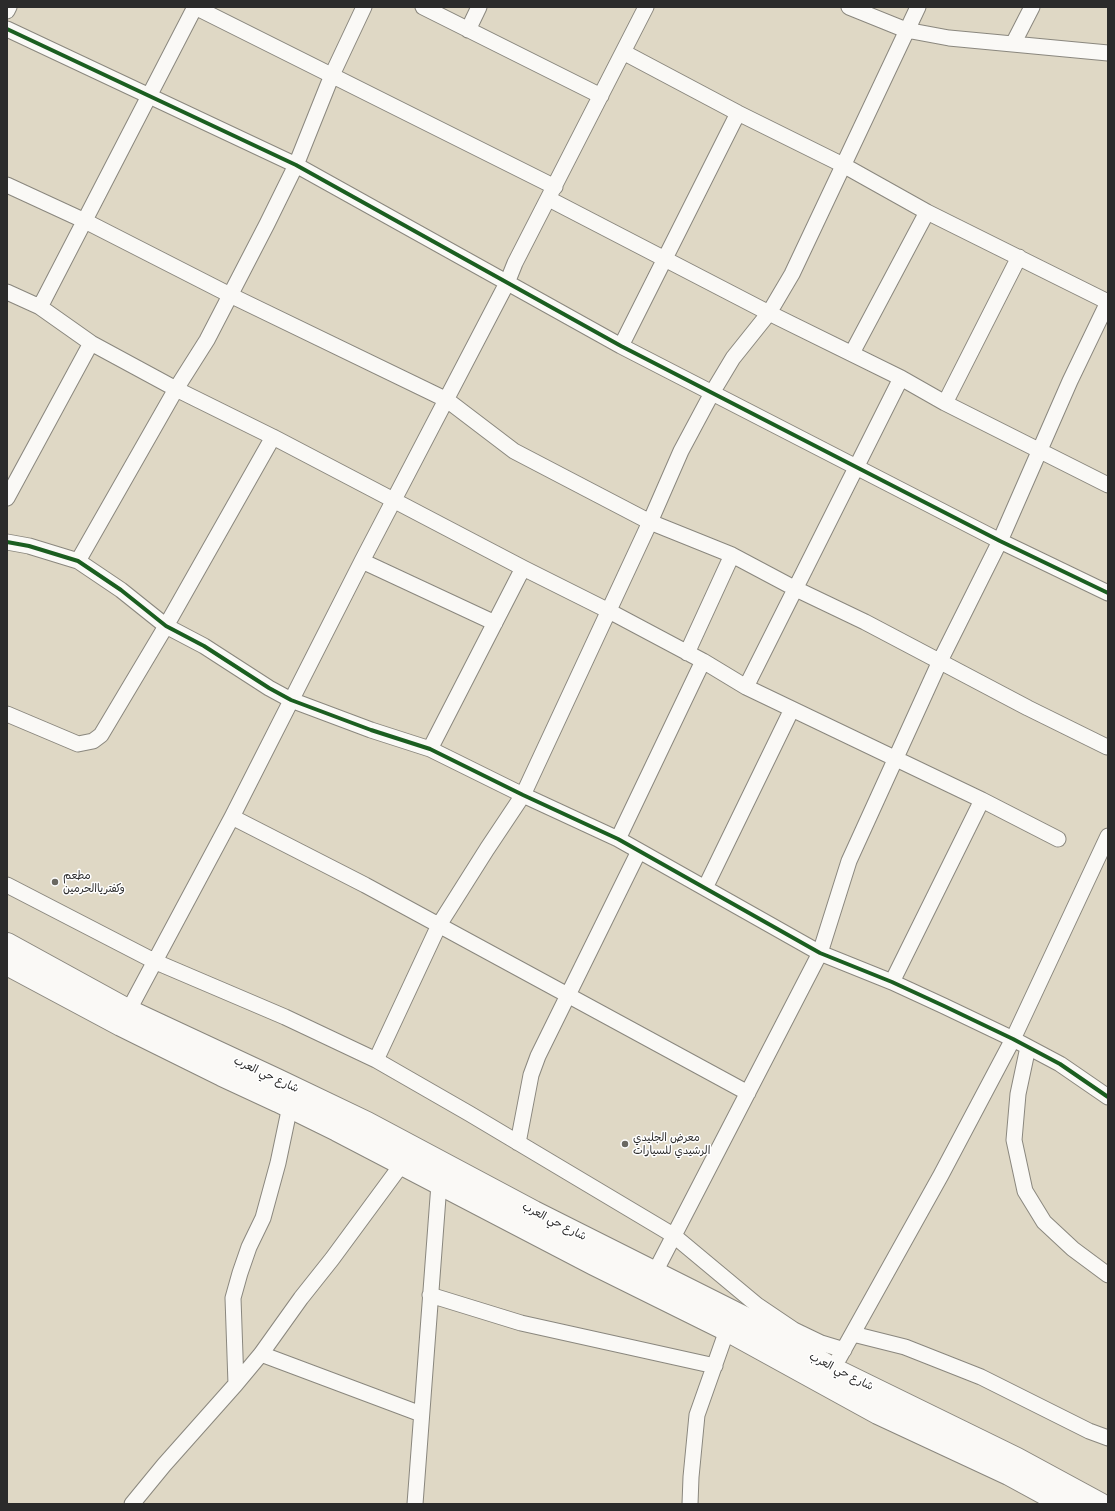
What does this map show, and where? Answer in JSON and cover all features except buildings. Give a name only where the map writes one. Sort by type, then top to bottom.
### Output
[{"type":"main road","name":"شارع حي العرب","points":[[7,944],[125,1018],[222,1075],[290,1106],[385,1144],[534,1212],[654,1274],[749,1320],[833,1369],[1017,1459],[1100,1504]]},
{"type":"main road","name":"شارع حي العرب","points":[[7,964],[125,1018],[277,1080],[385,1144],[402,1164],[439,1184],[727,1330],[878,1413],[1009,1474],[1064,1504]]},
{"type":"street","points":[[7,11],[9,7]]},
{"type":"street","points":[[40,307],[195,7],[332,75],[552,193],[665,258],[769,313],[852,353],[945,403],[1108,485]]},
{"type":"street","points":[[78,561],[176,389],[207,340],[296,165],[332,75],[364,7]]},
{"type":"street","points":[[423,7],[601,96]]},
{"type":"street","points":[[468,30],[479,7]]},
{"type":"street","points":[[125,1018],[232,817],[362,561],[447,400],[507,283],[515,263],[646,7]]},
{"type":"street","points":[[850,7],[906,30],[949,38],[1108,53]]},
{"type":"street","points":[[376,1060],[439,925],[487,848],[523,795],[609,612],[681,451],[712,393],[733,358],[769,313],[792,274],[918,7]]},
{"type":"street","points":[[1013,44],[1032,7]]},
{"type":"street","points":[[7,29],[296,165],[621,346],[1000,541],[1108,593]]},
{"type":"street","points":[[623,52],[738,113],[843,165],[927,212],[1108,302],[1070,381],[1000,541],[940,661],[849,861],[820,952],[748,1093],[673,1234],[654,1274]]},
{"type":"street","points":[[621,346],[738,113]]},
{"type":"street","points":[[7,185],[84,221],[447,400],[514,451],[650,522],[732,555],[1106,747]]},
{"type":"street","points":[[852,353],[927,212]]},
{"type":"street","points":[[945,403],[1019,257]]},
{"type":"street","points":[[7,292],[40,307],[91,343],[176,389],[273,437],[703,661],[746,687],[982,800],[1058,839]]},
{"type":"street","points":[[7,498],[91,343]]},
{"type":"street","points":[[746,687],[901,378]]},
{"type":"street","points":[[7,714],[78,744],[93,741],[101,735],[166,626],[273,437]]},
{"type":"street","points":[[7,542],[29,546],[78,561],[121,590],[166,626],[204,646],[269,688],[291,700],[371,730],[430,749],[523,795],[618,839],[820,952],[892,982],[1013,1039],[1060,1064],[1108,1097]]},
{"type":"street","points":[[687,653],[732,555]]},
{"type":"street","points":[[362,561],[494,624]]},
{"type":"street","points":[[430,749],[523,568]]},
{"type":"street","points":[[618,839],[703,661]]},
{"type":"street","points":[[705,888],[792,709]]},
{"type":"street","points":[[892,982],[982,800]]},
{"type":"street","points":[[232,817],[365,884],[748,1093]]},
{"type":"street","points":[[833,1369],[941,1176],[1013,1039],[1102,862],[1108,836]]},
{"type":"street","points":[[518,1143],[531,1075],[538,1056],[639,851]]},
{"type":"street","points":[[7,885],[156,962],[285,1017],[376,1060],[673,1234],[757,1305],[794,1330],[821,1343],[844,1350]]},
{"type":"street","points":[[1028,1047],[1018,1094],[1014,1140],[1025,1191],[1044,1222],[1073,1249],[1108,1275]]},
{"type":"street","points":[[236,1384],[233,1298],[249,1247],[263,1218],[278,1163],[290,1106]]},
{"type":"street","points":[[132,1504],[261,1354],[301,1298],[332,1259],[402,1164]]},
{"type":"street","points":[[415,1504],[439,1184]]},
{"type":"street","points":[[430,1295],[521,1323],[715,1366]]},
{"type":"street","points":[[690,1504],[697,1415],[727,1330]]},
{"type":"street","points":[[853,1334],[905,1347],[982,1377],[1089,1431],[1107,1435]]},
{"type":"street","points":[[261,1354],[421,1414]]},
{"type":"cycle path","points":[[7,29],[296,165],[621,346],[1000,541],[1108,593]]},
{"type":"cycle path","points":[[7,542],[29,546],[78,561],[121,590],[166,626],[204,646],[269,688],[291,700],[371,730],[430,749],[523,795],[618,839],[820,953],[892,982],[1013,1039],[1060,1064],[1108,1097]]},
{"type":"place","name":"مطعم وكفترياالحرمين","points":[[55,882]]},
{"type":"place","name":"معرض الجليدي الرشيدي للسيارات","points":[[625,1144]]}]
